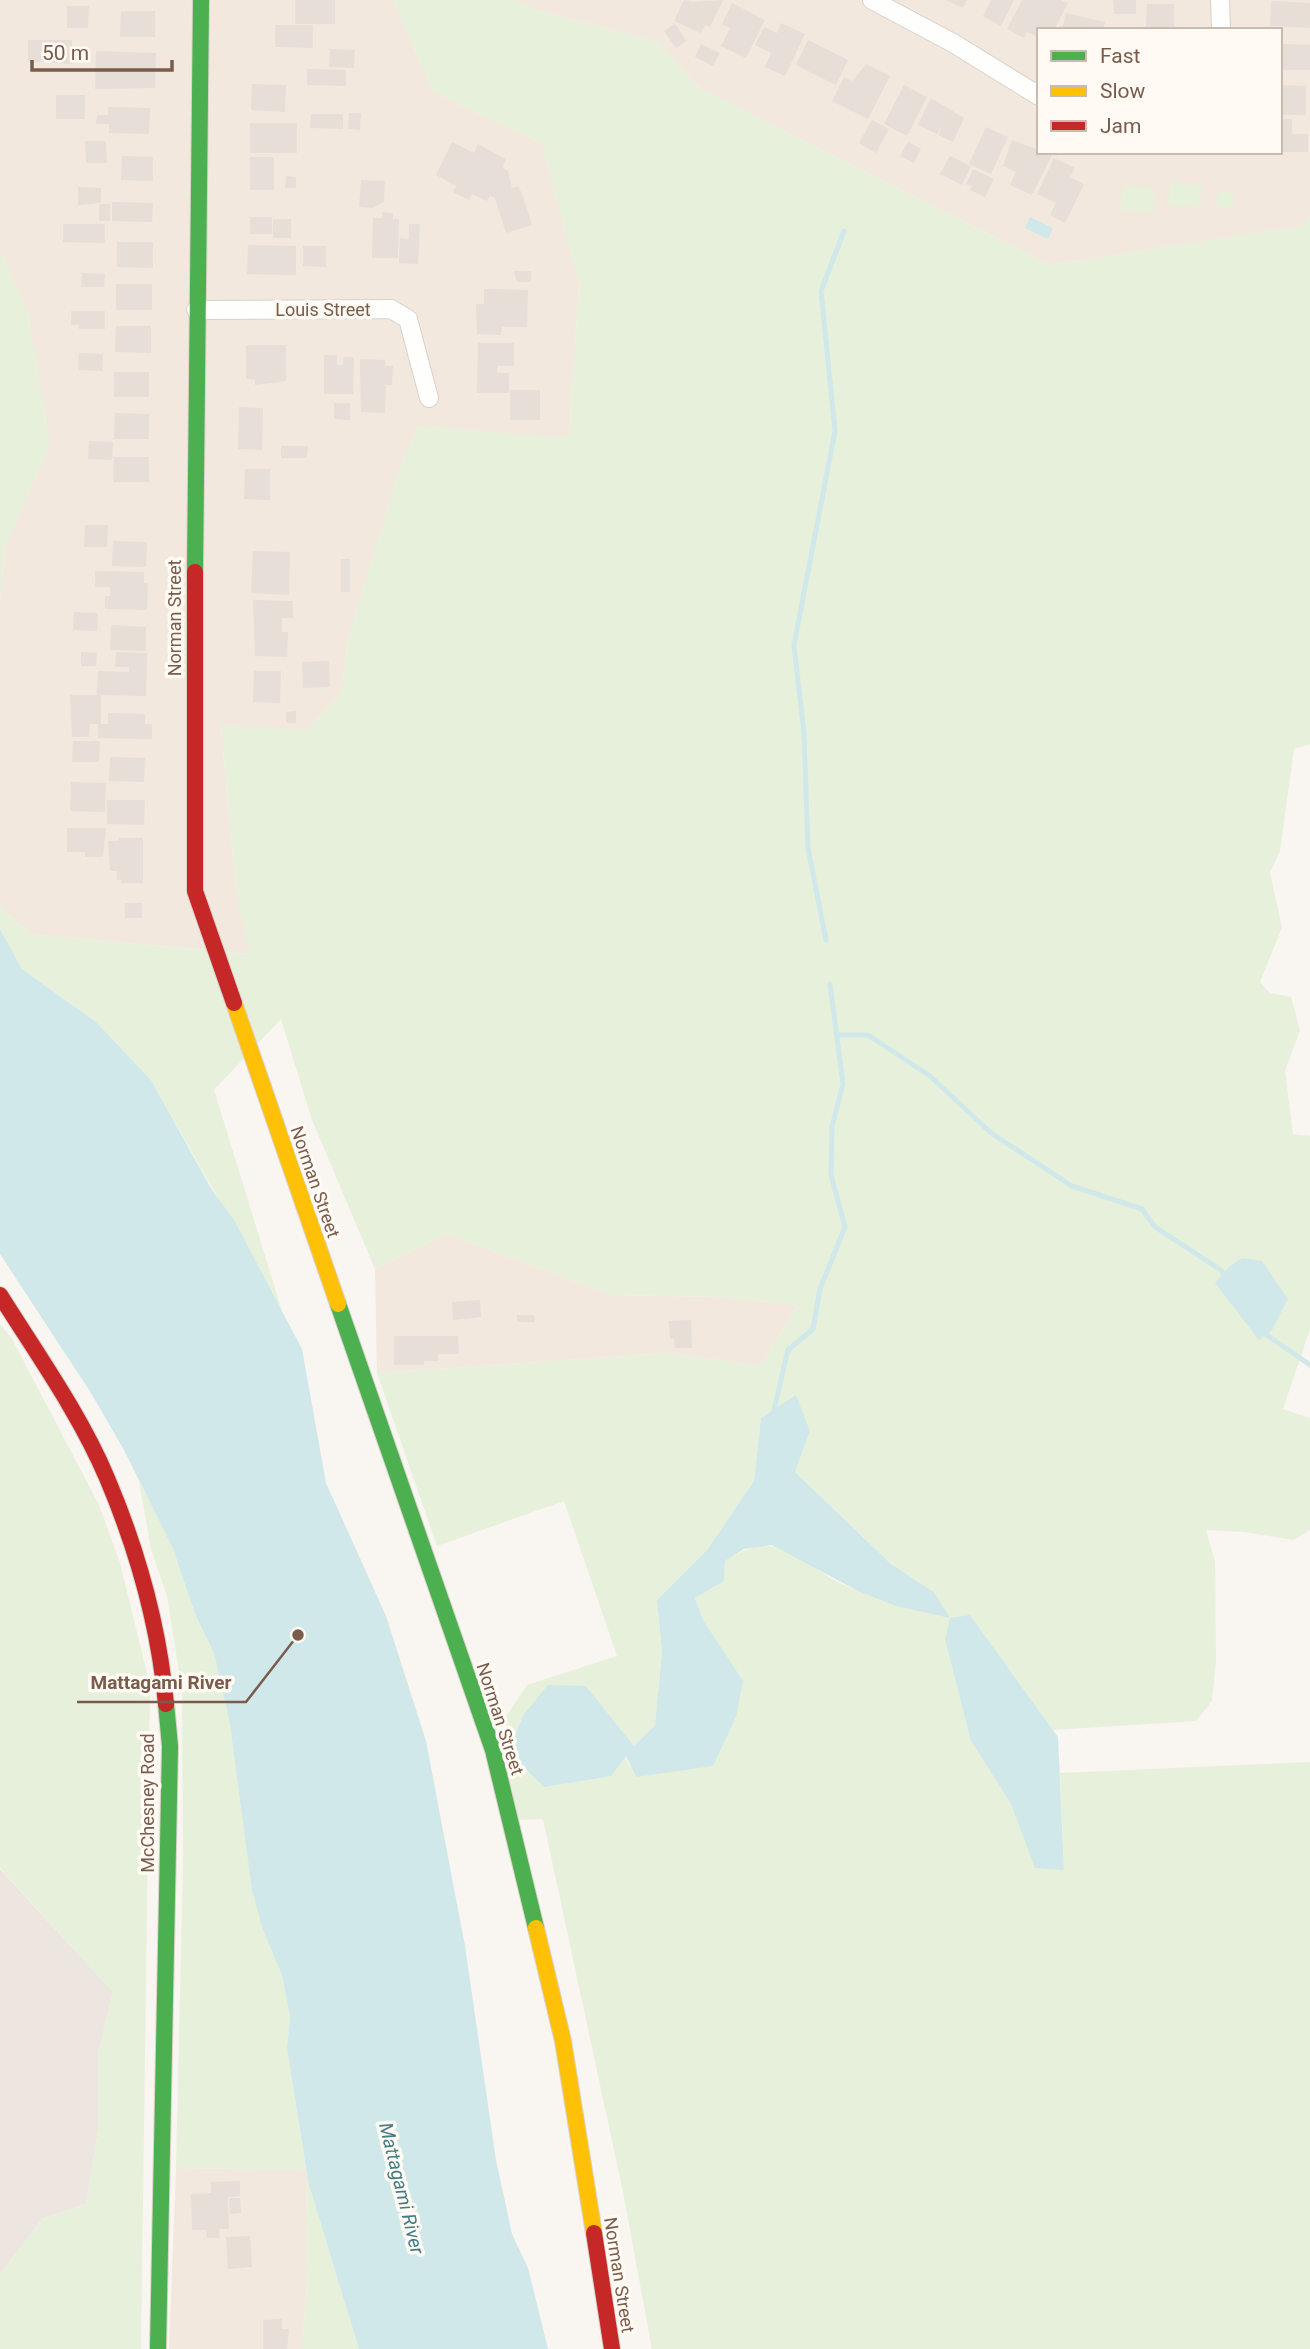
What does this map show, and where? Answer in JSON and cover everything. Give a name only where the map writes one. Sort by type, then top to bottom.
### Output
[{"type":"street","name":"Norman Street","points":[[201,0],[196,310],[193,807],[195,891],[493,1750],[563,2041],[612,2349]]},
{"type":"street","points":[[872,0],[953,43],[1037,95]]},
{"type":"street","points":[[1220,0],[1221,28]]},
{"type":"street","name":"Louis Street","points":[[196,310],[391,309],[408,319],[429,398]]},
{"type":"street","name":"McChesney Road","points":[[0,1295],[71,1409],[107,1478],[143,1581],[162,1658],[170,1746],[158,2349]]},
{"type":"shaded area","points":[[0,0],[393,0],[433,91],[542,144],[579,283],[569,439],[418,426],[397,477],[348,640],[341,693],[307,730],[221,726],[236,889],[250,954],[31,934],[0,907],[0,601],[5,547],[50,444],[28,313],[0,250]]},
{"type":"shaded area","points":[[515,0],[1310,0],[1310,217],[1303,226],[1049,265],[698,87],[657,42],[536,10]]},
{"type":"shaded area","points":[[447,1234],[611,1295],[721,1297],[798,1305],[760,1366],[669,1353],[377,1373],[375,1269]]},
{"type":"shaded area","points":[[0,1869],[113,1992],[98,2054],[98,2131],[86,2204],[42,2219],[0,2274]]},
{"type":"shaded area","points":[[176,2168],[306,2170],[308,2272],[302,2349],[169,2349]]},
{"type":"green space","points":[[393,0],[515,0],[536,10],[657,42],[698,87],[1049,265],[1302,226],[1310,217],[1310,744],[1294,749],[1280,851],[1270,873],[1282,927],[1260,982],[1270,993],[1291,997],[1300,1030],[1285,1071],[1293,1134],[1310,1136],[1310,1329],[1283,1409],[1310,1418],[1310,1530],[1294,1540],[1244,1532],[1206,1530],[1215,1561],[1216,1660],[1212,1701],[1196,1721],[1053,1730],[970,1615],[971,1741],[1011,1804],[1036,1868],[1064,1869],[1060,1773],[1310,1762],[1310,2349],[652,2349],[623,2192],[543,1819],[518,1820],[499,1727],[527,1685],[617,1656],[564,1501],[437,1546],[377,1373],[669,1353],[760,1366],[798,1305],[721,1297],[611,1295],[447,1234],[375,1269],[312,1120],[281,1019],[214,1090],[282,1311],[151,1080],[96,1022],[22,969],[0,929],[0,907],[31,934],[249,954],[236,889],[221,725],[307,730],[341,693],[348,640],[397,477],[418,426],[569,438],[579,283],[542,144],[433,91]],"holes":[[[796,1396],[810,1431],[795,1472],[891,1564],[934,1592],[884,1593],[857,1590],[779,1548],[763,1546],[746,1550],[725,1561],[724,1581],[695,1598],[703,1620],[742,1681],[636,1777],[586,1686],[634,1746],[655,1725],[662,1652],[657,1600],[707,1550],[754,1481],[761,1418]]]},
{"type":"green space","points":[[1170,182],[1202,185],[1200,207],[1168,205]]},
{"type":"green space","points":[[1123,186],[1156,189],[1154,213],[1120,210]]},
{"type":"green space","points":[[1221,191],[1229,191],[1234,200],[1232,207],[1221,209],[1216,204],[1216,196]]},
{"type":"green space","points":[[0,250],[28,313],[50,444],[5,547],[0,601]]},
{"type":"green space","points":[[0,1324],[12,1339],[99,1505],[120,1563],[150,1686],[141,2349],[0,2349],[0,2274],[42,2219],[86,2204],[98,2131],[98,2054],[113,1992],[0,1868]]},
{"type":"green space","points":[[139,1481],[173,1549],[195,1614],[214,1653],[230,1724],[263,1930],[282,1975],[290,2017],[287,2048],[306,2170],[176,2168],[183,1865],[182,1690],[167,1596],[151,1549]]},
{"type":"green space","points":[[306,2170],[359,2349],[302,2349],[308,2272]]},
{"type":"water","points":[[1030,217],[1053,228],[1048,239],[1025,228]]},
{"type":"water","name":"Mattagami River","points":[[0,929],[22,969],[96,1022],[151,1080],[212,1190],[234,1220],[302,1349],[326,1483],[386,1616],[426,1741],[465,1946],[496,2160],[512,2234],[528,2268],[548,2349],[359,2349],[308,2181],[287,2048],[290,2017],[282,1975],[263,1930],[252,1890],[230,1724],[214,1653],[195,1614],[173,1549],[124,1450],[91,1393],[0,1254]]},
{"type":"water","points":[[1242,1258],[1262,1261],[1288,1299],[1272,1330],[1259,1340],[1215,1283],[1230,1266]]},
{"type":"water","points":[[796,1395],[810,1431],[795,1472],[891,1564],[934,1592],[950,1618],[896,1606],[858,1591],[772,1545],[744,1549],[725,1561],[724,1581],[695,1598],[703,1620],[743,1681],[736,1717],[713,1766],[636,1777],[626,1756],[611,1776],[544,1787],[508,1752],[524,1714],[548,1685],[586,1686],[634,1746],[655,1725],[662,1652],[657,1600],[707,1550],[754,1481],[761,1418]]},
{"type":"water","points":[[970,1615],[1058,1737],[1064,1870],[1035,1868],[1011,1804],[971,1741],[945,1639],[950,1618]]},
{"type":"building","points":[[295,0],[335,0],[335,24],[295,24]]},
{"type":"building","points":[[684,0],[723,0],[710,27],[705,25],[701,33],[674,21]]},
{"type":"building","points":[[946,0],[967,0],[963,8]]},
{"type":"building","points":[[991,0],[1014,0],[1001,26],[983,16]]},
{"type":"building","points":[[1022,0],[1061,0],[1068,3],[1055,28],[1037,28],[1037,37],[1027,32],[1024,38],[1007,29]]},
{"type":"building","points":[[1113,0],[1136,0],[1136,14],[1114,14]]},
{"type":"building","points":[[1271,1],[1310,3],[1310,28],[1270,26]]},
{"type":"building","points":[[732,3],[765,20],[746,58],[721,46],[730,28],[722,24]]},
{"type":"building","points":[[1147,4],[1174,4],[1174,28],[1146,28]]},
{"type":"building","points":[[67,6],[89,6],[88,28],[67,28]]},
{"type":"building","points":[[121,11],[155,11],[155,37],[120,37]]},
{"type":"building","points":[[1066,13],[1105,22],[1104,28],[1062,28]]},
{"type":"building","points":[[781,23],[805,34],[785,76],[765,67],[771,53],[755,45],[764,27],[777,33]]},
{"type":"building","points":[[675,24],[686,41],[676,48],[664,31]]},
{"type":"building","points":[[275,25],[313,25],[313,48],[275,47]]},
{"type":"building","points":[[28,40],[72,40],[72,64],[28,61]]},
{"type":"building","points":[[808,40],[848,60],[836,85],[796,65]]},
{"type":"building","points":[[701,44],[720,53],[713,66],[695,57]]},
{"type":"building","points":[[1282,44],[1310,45],[1310,70],[1282,70]]},
{"type":"building","points":[[330,49],[355,50],[354,68],[329,67]]},
{"type":"building","points":[[96,51],[156,53],[155,88],[95,89]]},
{"type":"building","points":[[866,64],[890,76],[868,119],[832,101],[844,77],[853,81]]},
{"type":"building","points":[[307,69],[346,70],[346,86],[307,85]]},
{"type":"building","points":[[252,84],[286,85],[285,112],[251,110]]},
{"type":"building","points":[[904,85],[927,97],[907,136],[884,124]]},
{"type":"building","points":[[1282,85],[1306,86],[1306,115],[1282,115]]},
{"type":"building","points":[[56,95],[85,95],[85,119],[56,119]]},
{"type":"building","points":[[931,98],[964,118],[953,142],[938,135],[943,124],[937,134],[918,125]]},
{"type":"building","points":[[108,107],[150,108],[149,134],[109,133],[109,124],[96,124],[97,115],[108,115]]},
{"type":"building","points":[[349,113],[361,113],[360,130],[348,129]]},
{"type":"building","points":[[311,114],[343,114],[343,129],[310,128]]},
{"type":"building","points":[[1282,119],[1292,119],[1292,134],[1308,134],[1308,152],[1282,152]]},
{"type":"building","points":[[872,120],[889,129],[876,153],[859,143]]},
{"type":"building","points":[[250,123],[297,123],[297,153],[250,153]]},
{"type":"building","points":[[986,127],[1008,137],[991,174],[969,164]]},
{"type":"building","points":[[1012,140],[1037,149],[1037,154],[1052,155],[1032,195],[1010,185],[1016,172],[1003,166]]},
{"type":"building","points":[[85,141],[106,141],[107,163],[86,163]]},
{"type":"building","points":[[452,142],[474,153],[478,144],[506,159],[502,167],[508,171],[512,188],[518,186],[532,225],[506,233],[495,198],[490,196],[487,201],[472,194],[469,200],[453,192],[456,186],[436,175]]},
{"type":"building","points":[[908,142],[921,149],[914,163],[900,156]]},
{"type":"building","points":[[122,156],[153,157],[153,181],[121,180]]},
{"type":"building","points":[[950,156],[971,166],[962,185],[940,174]]},
{"type":"building","points":[[250,157],[274,157],[274,190],[250,190]]},
{"type":"building","points":[[1054,158],[1075,168],[1070,177],[1084,184],[1065,223],[1050,215],[1056,203],[1037,194]]},
{"type":"building","points":[[973,169],[994,179],[985,197],[970,190],[972,186],[966,184]]},
{"type":"building","points":[[286,176],[296,177],[296,188],[285,188]]},
{"type":"building","points":[[361,180],[385,181],[384,202],[373,208],[359,207]]},
{"type":"building","points":[[78,187],[101,188],[101,203],[78,205]]},
{"type":"building","points":[[112,202],[153,203],[152,222],[112,221]]},
{"type":"building","points":[[99,204],[110,204],[110,221],[99,221]]},
{"type":"building","points":[[382,212],[393,213],[393,219],[399,219],[398,258],[372,258],[373,218],[382,218]]},
{"type":"building","points":[[250,217],[272,217],[272,234],[250,234]]},
{"type":"building","points":[[273,219],[291,219],[291,238],[273,238]]},
{"type":"building","points":[[63,224],[105,224],[105,243],[63,242]]},
{"type":"building","points":[[409,224],[420,224],[418,264],[399,263],[400,238],[409,239]]},
{"type":"building","points":[[117,242],[153,242],[153,268],[117,267]]},
{"type":"building","points":[[248,245],[296,246],[296,275],[247,274]]},
{"type":"building","points":[[303,246],[326,246],[326,267],[303,266]]},
{"type":"building","points":[[514,271],[531,271],[531,282],[517,282]]},
{"type":"building","points":[[82,273],[105,274],[104,287],[81,287]]},
{"type":"building","points":[[116,284],[152,284],[152,310],[116,310]]},
{"type":"building","points":[[484,289],[528,290],[527,327],[502,327],[501,335],[477,334],[476,304],[484,304]]},
{"type":"building","points":[[71,311],[105,311],[105,329],[79,329],[79,325],[71,325]]},
{"type":"building","points":[[116,326],[151,326],[151,353],[115,352]]},
{"type":"building","points":[[478,343],[514,343],[514,366],[497,366],[497,373],[509,373],[509,393],[477,393]]},
{"type":"building","points":[[246,345],[286,345],[286,381],[255,385],[255,380],[246,379]]},
{"type":"building","points":[[79,353],[103,354],[102,371],[78,370]]},
{"type":"building","points":[[324,355],[337,355],[337,365],[343,365],[343,357],[354,357],[353,394],[324,394]]},
{"type":"building","points":[[360,359],[385,360],[385,366],[393,366],[392,385],[386,385],[385,413],[361,412]]},
{"type":"building","points":[[114,372],[149,372],[149,397],[114,397]]},
{"type":"building","points":[[510,390],[540,390],[540,420],[510,420]]},
{"type":"building","points":[[334,403],[350,403],[350,420],[334,419]]},
{"type":"building","points":[[239,407],[263,408],[262,450],[238,449]]},
{"type":"building","points":[[115,413],[149,414],[149,439],[114,439]]},
{"type":"building","points":[[89,441],[113,442],[112,460],[88,459]]},
{"type":"building","points":[[281,446],[308,446],[307,458],[281,458]]},
{"type":"building","points":[[114,457],[149,457],[149,482],[113,482]]},
{"type":"building","points":[[245,469],[270,469],[270,500],[244,499]]},
{"type":"building","points":[[85,525],[108,525],[107,547],[84,547]]},
{"type":"building","points":[[113,541],[147,542],[146,567],[112,566]]},
{"type":"building","points":[[253,551],[290,552],[289,595],[251,593]]},
{"type":"building","points":[[341,559],[350,559],[350,592],[341,592]]},
{"type":"building","points":[[95,571],[144,572],[144,583],[148,583],[147,610],[105,609],[105,596],[110,596],[110,587],[95,587]]},
{"type":"building","points":[[253,600],[293,601],[293,618],[282,618],[282,632],[288,632],[287,657],[255,656]]},
{"type":"building","points":[[74,612],[98,613],[97,631],[73,630]]},
{"type":"building","points":[[111,625],[146,627],[146,651],[110,650]]},
{"type":"building","points":[[81,652],[97,653],[96,666],[81,666]]},
{"type":"building","points":[[116,652],[147,653],[146,696],[101,695],[101,724],[90,724],[89,737],[72,737],[70,695],[97,695],[98,671],[129,672],[129,667],[115,667]]},
{"type":"building","points":[[329,661],[330,687],[303,688],[302,662]]},
{"type":"building","points":[[254,671],[281,671],[280,703],[253,702]]},
{"type":"building","points":[[296,711],[296,723],[286,723],[286,712]]},
{"type":"building","points":[[108,713],[145,714],[145,724],[152,724],[152,739],[98,738],[98,724],[108,724]]},
{"type":"building","points":[[73,741],[100,741],[99,762],[72,762]]},
{"type":"building","points":[[110,757],[145,758],[144,782],[109,781]]},
{"type":"building","points":[[71,782],[106,783],[105,812],[70,811]]},
{"type":"building","points":[[107,800],[145,800],[144,825],[107,824]]},
{"type":"building","points":[[67,828],[106,828],[103,857],[85,857],[85,852],[67,852]]},
{"type":"building","points":[[119,838],[143,838],[143,883],[121,883],[121,880],[117,880],[117,871],[110,871],[108,841],[119,841]]},
{"type":"building","points":[[125,903],[142,903],[142,918],[125,918]]},
{"type":"building","points":[[480,1300],[481,1317],[453,1320],[452,1302]]},
{"type":"building","points":[[517,1315],[534,1315],[535,1322],[517,1322]]},
{"type":"building","points":[[691,1320],[692,1348],[675,1348],[674,1339],[670,1339],[669,1321]]},
{"type":"building","points":[[394,1336],[458,1336],[459,1354],[438,1354],[438,1361],[424,1361],[424,1365],[394,1365]]},
{"type":"building","points":[[240,2181],[240,2196],[228,2197],[229,2229],[219,2229],[220,2238],[207,2238],[206,2230],[192,2230],[191,2194],[211,2193],[211,2182]]},
{"type":"building","points":[[229,2198],[240,2198],[241,2213],[230,2214]]},
{"type":"building","points":[[250,2236],[252,2267],[228,2269],[226,2237]]},
{"type":"building","points":[[282,2319],[282,2329],[289,2329],[287,2349],[263,2349],[263,2320]]},
{"type":"waterway","points":[[826,940],[808,848],[804,734],[794,645],[835,431],[821,291],[844,231]]},
{"type":"waterway","points":[[774,1410],[788,1350],[813,1329],[820,1289],[845,1227],[831,1175],[832,1127],[843,1084],[830,984]]},
{"type":"waterway","points":[[837,1035],[868,1035],[930,1076],[991,1133],[1072,1186],[1142,1209],[1155,1227],[1221,1270],[1227,1279]]},
{"type":"waterway","points":[[1261,1331],[1310,1365]]},
{"type":"traffic: fast","points":[[195,572],[201,0]]},
{"type":"traffic: fast","points":[[338,1304],[493,1750],[536,1928]]},
{"type":"traffic: fast","points":[[158,2349],[170,1746],[166,1704]]},
{"type":"traffic: slow","points":[[234,1003],[338,1304]]},
{"type":"traffic: slow","points":[[536,1928],[563,2041],[594,2233]]},
{"type":"traffic: jam","points":[[195,572],[195,891],[234,1003]]},
{"type":"traffic: jam","points":[[0,1295],[71,1408],[107,1478],[128,1532],[145,1589],[158,1646],[166,1704]]},
{"type":"traffic: jam","points":[[594,2233],[612,2349]]},
{"type":"place","name":"Mattagami River","points":[[298,1635]]}]
